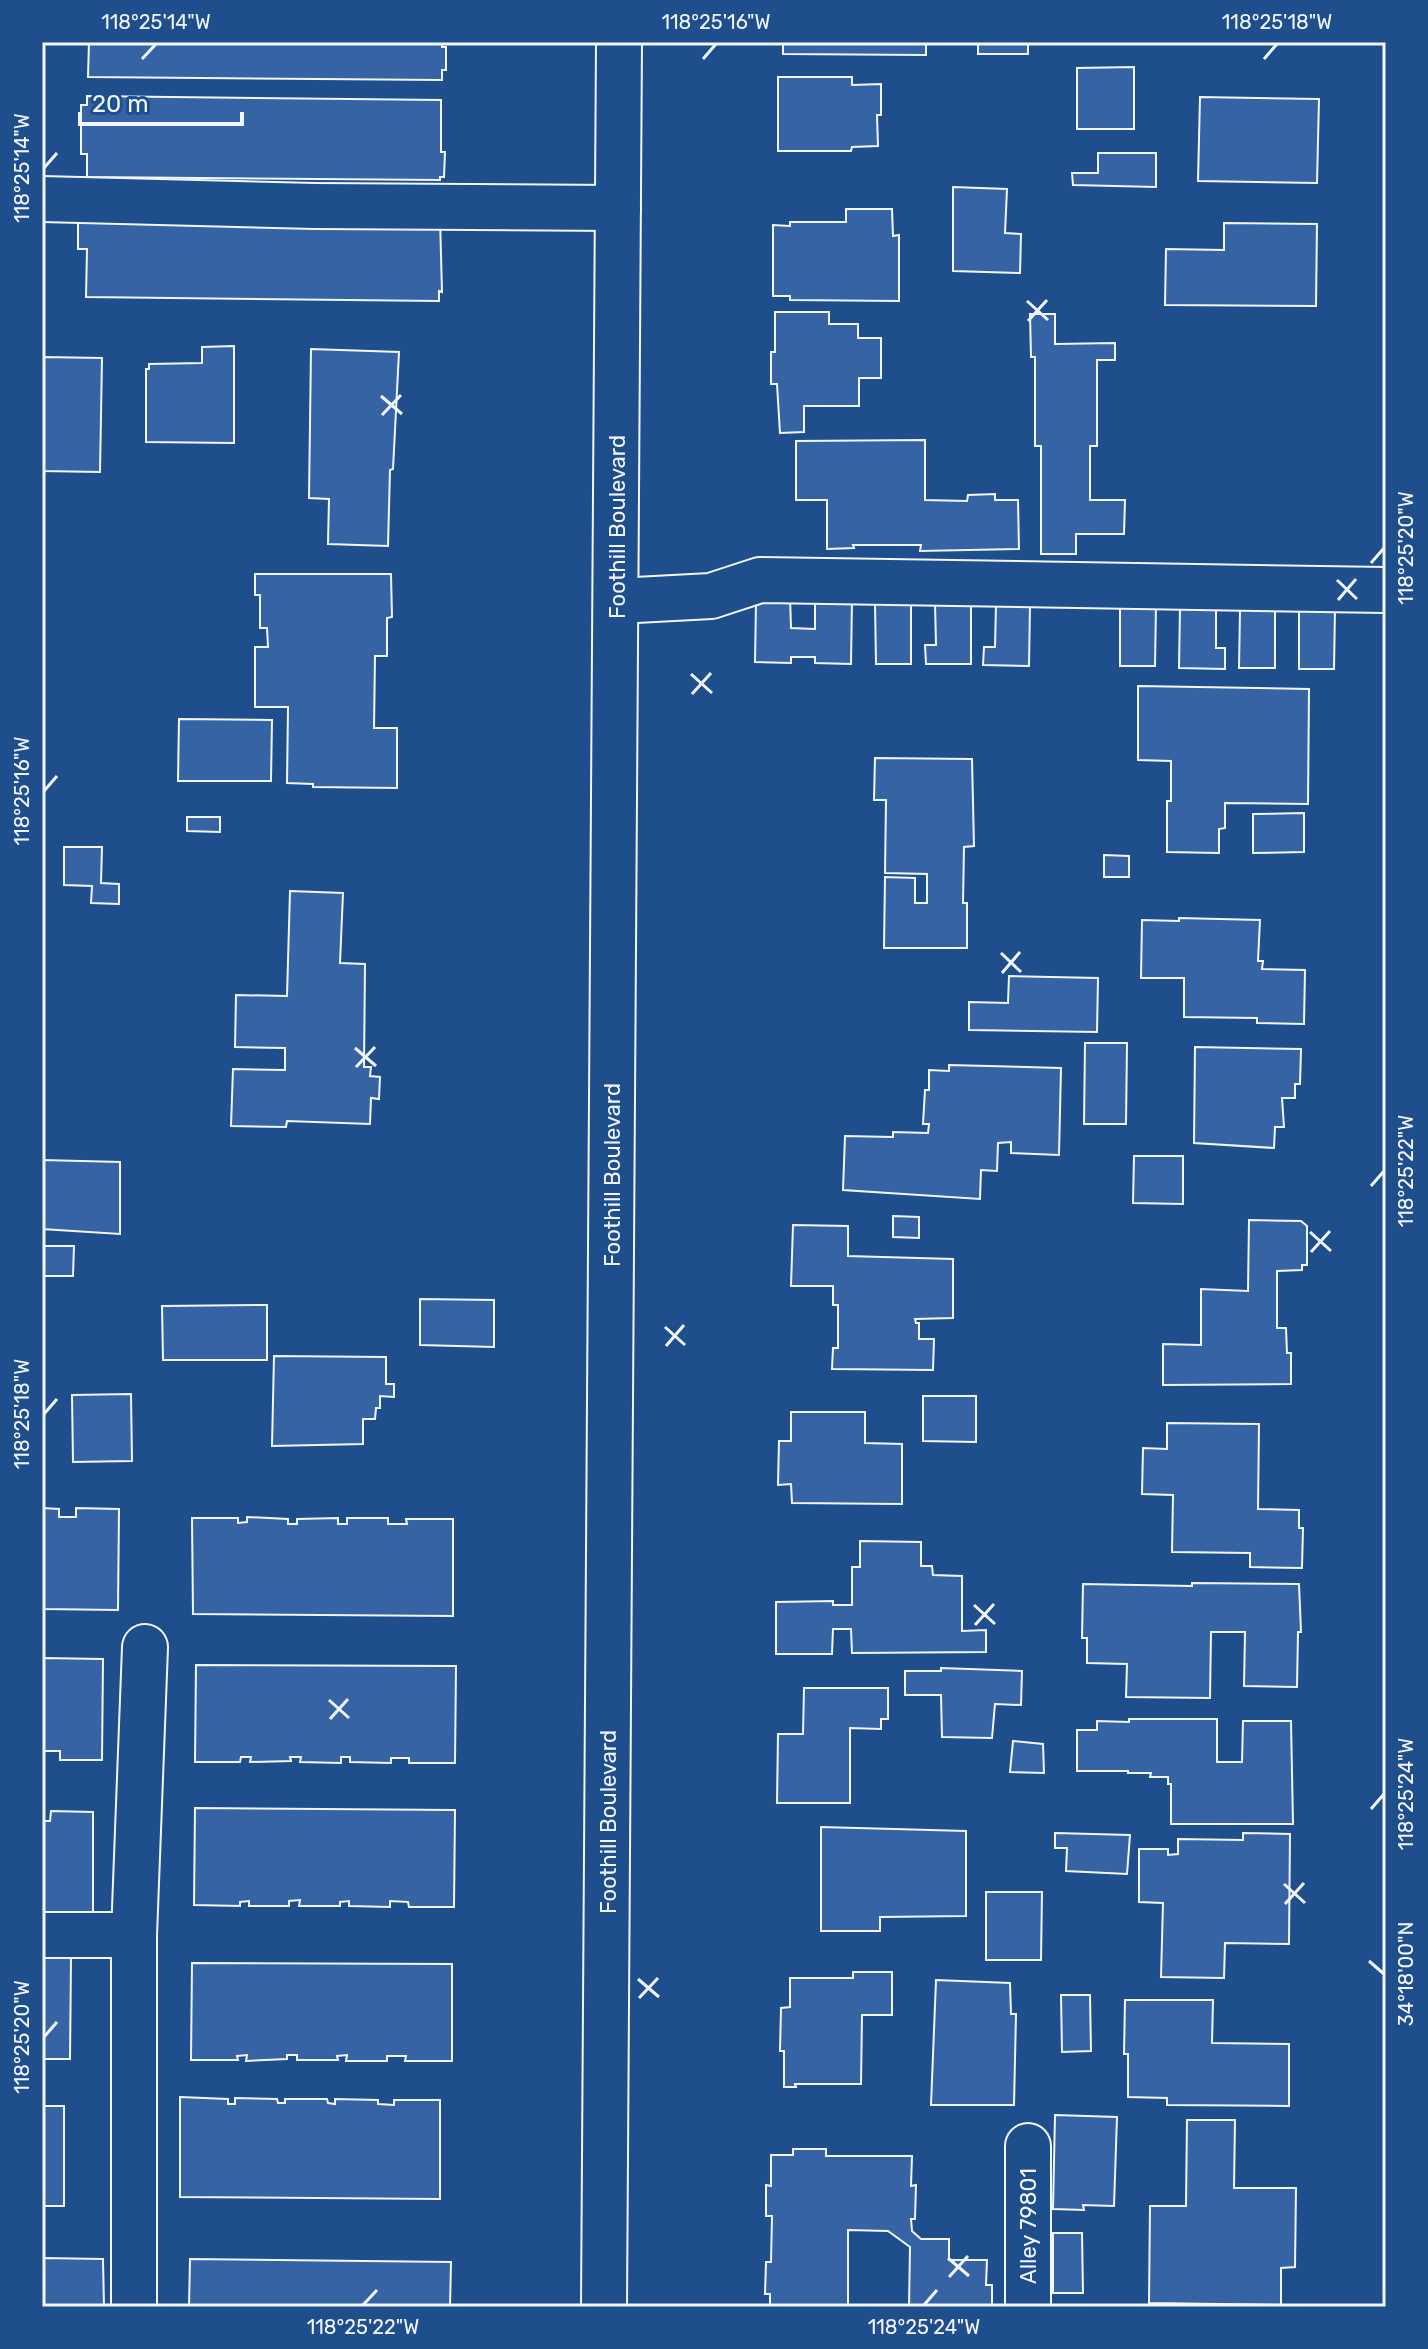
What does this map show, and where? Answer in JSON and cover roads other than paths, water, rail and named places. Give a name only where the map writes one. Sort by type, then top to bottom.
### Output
[{"type":"main road","name":"Foothill Boulevard","points":[[604,2307],[619,42]]},
{"type":"main road","points":[[42,199],[315,206],[618,208]]},
{"type":"main road","points":[[617,601],[711,596],[760,580],[1386,590]]},
{"type":"main road","points":[[134,2307],[134,1935],[145,1647]]},
{"type":"main road","points":[[42,1935],[134,1935]]},
{"type":"main road","name":"Alley 79801","points":[[1028,2146],[1028,2307]]}]
